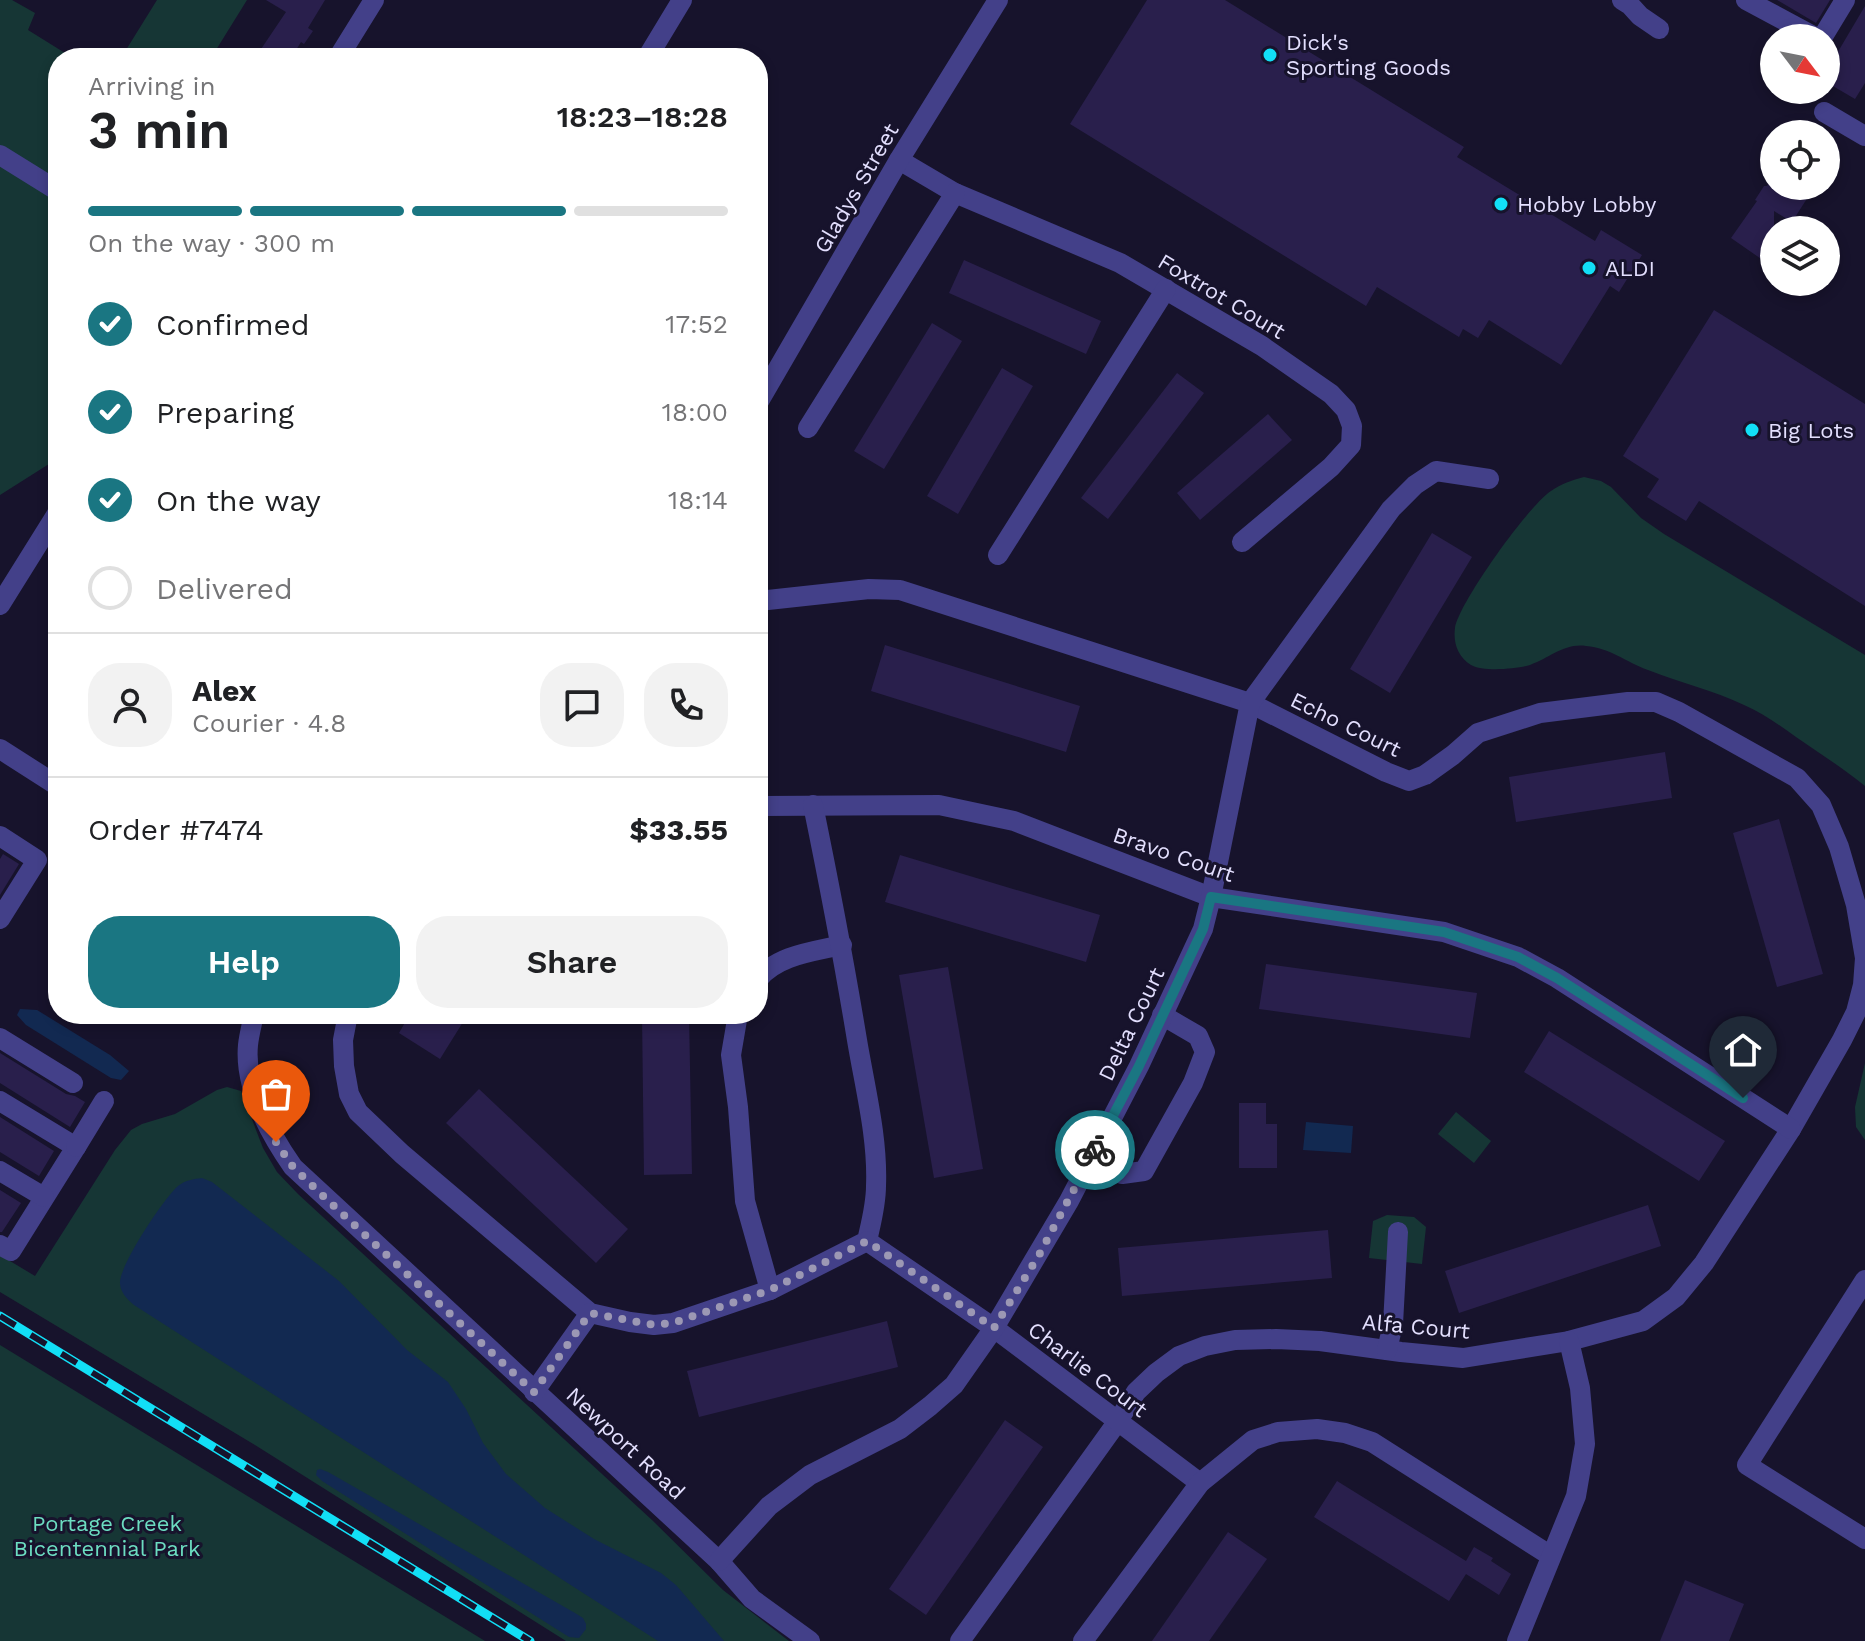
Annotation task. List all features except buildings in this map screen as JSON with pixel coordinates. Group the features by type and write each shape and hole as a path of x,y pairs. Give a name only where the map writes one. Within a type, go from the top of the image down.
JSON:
{"street":[{"path":"344,48 374,0"},
{"path":"653,48 682,0"},
{"name":"Gladys Street","path":"768,386 899,160 998,0"},
{"path":"1622,0 1659,29"},
{"path":"1746,0 1793,24"},
{"path":"1829,24 1845,0"},
{"path":"1824,112 1865,136"},
{"path":"0,155 48,185"},
{"name":"Foxtrot Court","path":"899,160 955,193 1120,263 1262,346 1331,394 1346,410 1352,426 1351,445 1331,467 1242,542"},
{"path":"808,428 955,193"},
{"path":"998,555 1166,289"},
{"name":"Delta Court","path":"719,1561 769,1506 810,1475 900,1429 954,1385 1039,1255 1139,1066 1203,929 1250,703 1391,509 1415,485 1436,471 1489,479"},
{"path":"0,605 48,528"},
{"name":"Echo Court","path":"768,600 869,589 900,590 1250,703 1409,781 1425,775 1478,733 1540,713 1628,702 1656,702 1679,712 1797,778 1821,805 1839,847 1856,905 1865,958 1863,985 1856,1012 1791,1129"},
{"path":"0,749 48,780"},
{"path":"346,1024 344,1066 349,1094 358,1112 402,1154 590,1313 654,1325 673,1323 770,1290 867,1241 877,1186 842,945 813,805"},
{"name":"Bravo Court","path":"768,806 939,805 1014,821 1211,897 1444,932 1482,944 1518,957 1557,978 1791,1129"},
{"path":"0,836 37,860 0,919"},
{"path":"768,968 794,955 842,945"},
{"path":"1091,1158 1122,1174 1144,1171 1193,1083 1205,1052 1198,1036 1162,1015"},
{"name":"Newport Road","path":"252,1024 247,1048 251,1079 260,1110 293,1167 719,1561 752,1599 810,1641"},
{"path":"736,1024 731,1055 745,1201 770,1290"},
{"path":"0,1038 73,1083"},
{"path":"0,1101 76,1147"},
{"path":"0,1245 11,1251 104,1101"},
{"name":"Alfa Court","path":"960,1641 1136,1392 1179,1356 1205,1346 1235,1340 1276,1339 1320,1341 1463,1358 1569,1341 1643,1321 1676,1297 1704,1263 1791,1129"},
{"path":"0,1171 44,1197"},
{"path":"1387,1350 1393,1324 1398,1232"},
{"name":"Charlie Court","path":"867,1241 994,1328 1200,1483"},
{"path":"1865,1280 1747,1465 1865,1539"},
{"path":"534,1392 590,1313"},
{"path":"1517,1641 1576,1496 1585,1444 1580,1388 1569,1341"},
{"path":"1083,1641 1200,1483 1253,1440 1278,1432 1317,1429 1345,1433 1372,1442 1551,1556"}],"green space":[{"path":"0,0 12,0 35,13 28,30 57,48 48,48 48,465 0,495"},
{"path":"157,0 247,0 217,48 127,48"},
{"path":"1584,477 1611,487 1641,518 1664,534 1865,655 1865,786 1758,712 1648,670 1603,649 1571,647 1530,665 1509,669 1476,667 1463,658 1456,644 1455,628 1481,578 1540,500 1559,486"},
{"path":"1865,1063 1865,1140 1856,1127 1855,1107"},
{"path":"227,1087 241,1091 263,1148 277,1172 298,1194 652,1520 723,1590 789,1641 566,1641 255,1445 0,1292 0,1255 35,1276 131,1130 175,1114"},
{"path":"1456,1112 1491,1141 1474,1163 1438,1134"},
{"path":"1387,1215 1414,1217 1426,1227 1422,1264 1369,1258 1373,1221"},
{"name":"Portage Creek Bicentennial Park","path":"0,1345 485,1641 0,1641"}],"water":[{"path":"20,1009 37,1010 48,1017 48,1024 60,1024 110,1055 129,1071 121,1080 111,1078 26,1025 17,1015"},
{"path":"1306,1122 1353,1126 1351,1153 1303,1150"},
{"path":"202,1178 212,1182 339,1281 407,1350 448,1382 483,1443 506,1474 545,1508 594,1539 661,1573 676,1585 724,1641 658,1641 131,1303 120,1284 126,1263 171,1193 184,1182"},
{"path":"320,1469 575,1613 583,1618 586,1629 579,1638 569,1637 322,1481 316,1475"}],"railway":[{"path":"0,1316 530,1641"}],"way so far":[{"path":"276,1142 293,1167 534,1392 590,1313 654,1325 673,1323 770,1290 867,1241 994,1328 1039,1255 1095,1150"}],"place":[{"name":"Dick's Sporting Goods","path":"1270,55"},
{"name":"Hobby Lobby","path":"1501,204"},
{"name":"ALDI","path":"1589,268"},
{"name":"Big Lots","path":"1752,430"}],"route":[{"path":"1095,1150 1139,1066 1203,929 1211,897 1444,932 1518,957 1557,978 1743,1098"}]}
